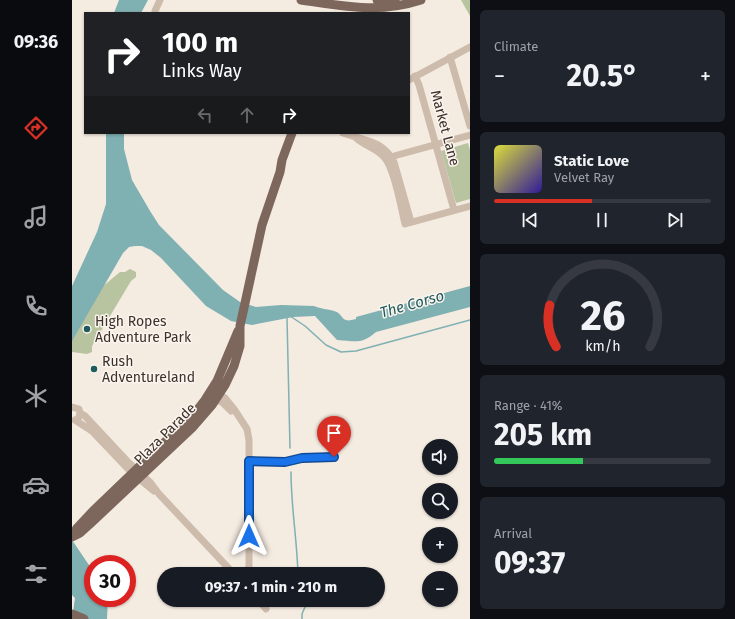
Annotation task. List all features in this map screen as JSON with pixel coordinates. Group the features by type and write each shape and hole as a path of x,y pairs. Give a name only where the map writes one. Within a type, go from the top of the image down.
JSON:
{"main road":[{"path":"301,0 336,5 388,8 421,0"},
{"path":"377,0 395,0"},
{"path":"394,12 412,3"},
{"path":"336,5 340,12"},
{"name":"Plaza Parade","path":"72,536 87,517 192,428 214,395 240,326 262,225 292,134"},
{"name":"Plaza Parade","path":"280,172 288,162 298,134"},
{"path":"72,614 84,619"}],"street":[{"path":"412,78 470,47"},
{"path":"450,57 470,126"},
{"name":"Market Lane","path":"412,78 419,85 454,210"},
{"path":"356,135 376,143 385,149 408,223 470,206"},
{"path":"389,158 470,135"},
{"path":"214,395 225,398 247,429 249,440 249,567"},
{"path":"72,407 77,408 80,413 85,416 138,474"},
{"path":"74,420 80,417 80,413"},
{"path":"74,420 92,431 157,490 159,494 227,567"},
{"path":"249,461 285,462 302,458 334,457"}],"green space":[{"path":"461,0 470,0 470,16"},
{"path":"468,143 470,150 470,199 456,203 441,151"},
{"name":"High Ropes Adventure Park","path":"130,269 136,272 136,277 131,281 92,346 92,352 87,354 72,352 72,312 120,272 125,272"}],"water":[{"path":"119,0 148,0 142,12 114,12"},
{"name":"The Corso","path":"106,134 124,134 124,149 132,180 159,225 223,290 240,302 256,307 281,305 314,306 337,312 344,319 351,320 356,319 356,317 470,286 470,307 376,332 362,341 337,340 315,316 293,317 252,325 231,321 206,306 161,258 151,250 142,246 135,246 129,247 123,253 72,341 72,286 97,232 106,204"},
{"path":"72,540 84,558 84,607 108,607 107,619 72,619 75,598 72,595"}],"waterway":[{"path":"290,316 305,326 326,345 341,352 356,351 470,320"},
{"path":"287,318 290,448"},
{"path":"291,472 297,567"},
{"path":"302,619 302,614 305,607"}],"place":[{"name":"High Ropes Adventure Park","path":"87,329"},
{"name":"Rush Adventureland","path":"94,369"}],"route":[{"path":"249,536 249,461 285,462 302,458 334,457"}]}
